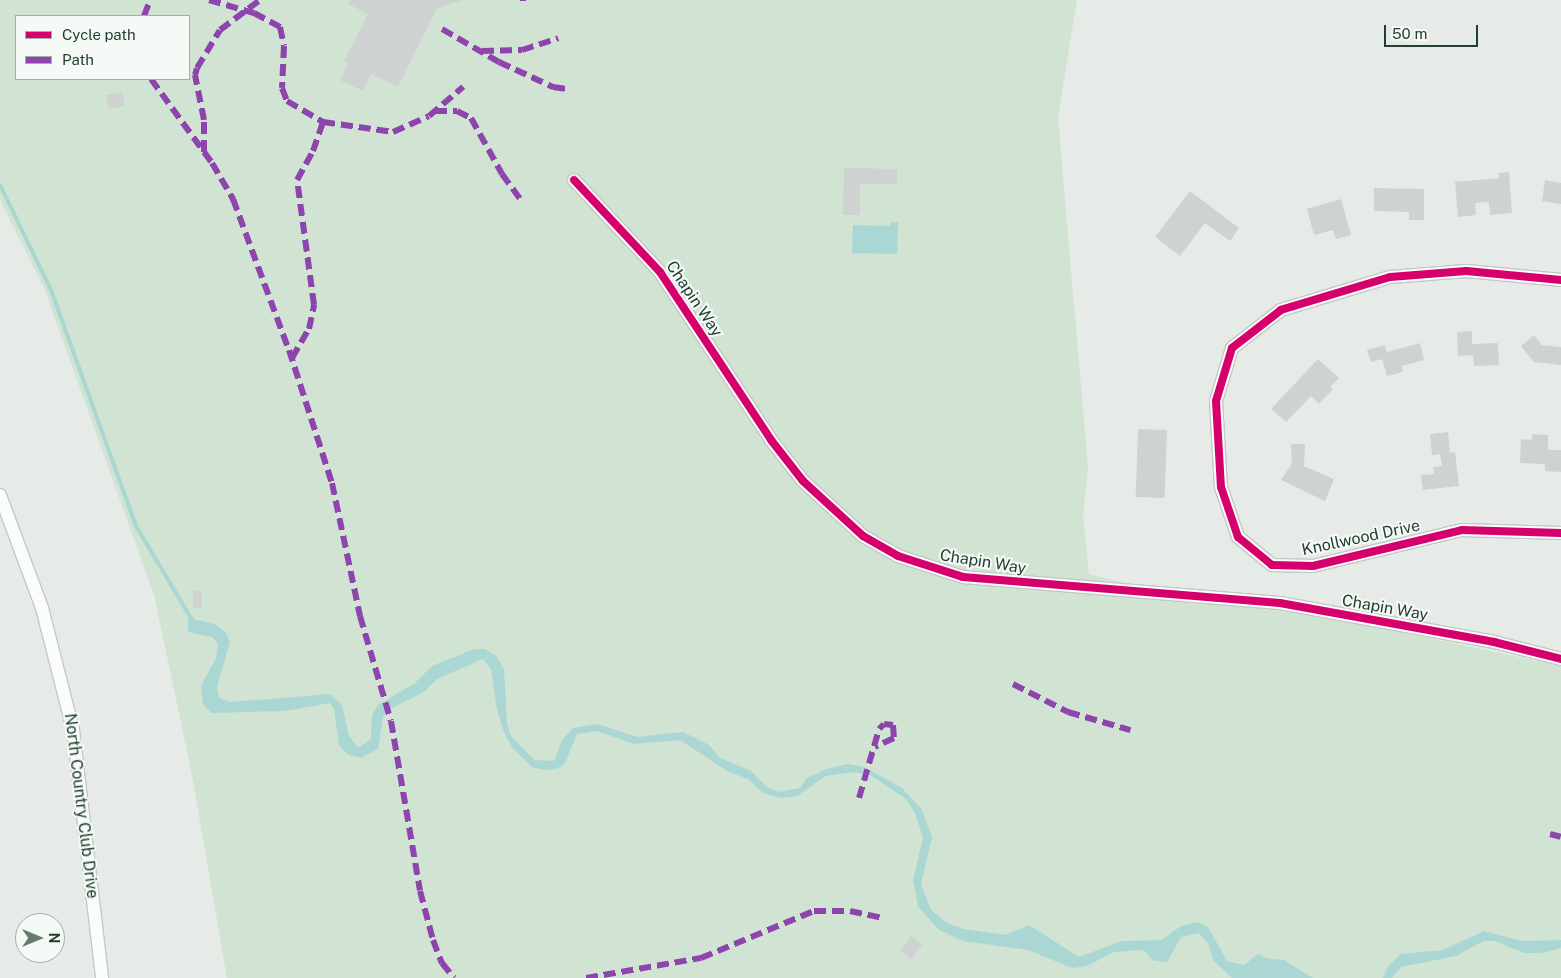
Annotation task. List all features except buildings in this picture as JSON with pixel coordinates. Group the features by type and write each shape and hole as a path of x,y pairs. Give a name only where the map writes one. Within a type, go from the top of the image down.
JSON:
{"street":[{"name":"Chapin Way","path":"574,180 660,272 772,440 803,481 863,536 898,556 963,577 1280,603 1494,642 1561,659"},
{"name":"Knollwood Drive","path":"1561,280 1466,272 1390,277 1281,310 1232,348 1216,401 1221,487 1238,536 1272,565 1313,566 1462,530 1561,533"},
{"name":"North Country Club Drive","path":"0,495 42,608 69,711 80,765 102,978"}],"green space":[{"path":"0,0 1077,0 1058,117 1088,468 1083,515 1089,574 1195,601 1297,613 1382,628 1561,666 1561,978 227,978 191,770 154,595 44,288 0,200"}],"water":[{"path":"891,222 898,222 897,254 852,253 853,225 890,226"},
{"path":"188,618 215,624 226,633 230,642 217,687 219,698 231,702 330,694 342,705 349,736 358,748 371,739 372,715 378,705 415,683 432,666 474,649 485,649 496,656 504,669 507,724 511,736 534,760 554,761 562,740 573,728 598,724 637,737 683,732 709,745 720,758 751,771 768,788 779,792 800,788 807,778 826,769 848,764 864,767 902,788 922,810 932,837 921,884 931,910 947,923 963,929 1006,935 1029,925 1079,957 1122,941 1162,940 1181,926 1198,922 1208,927 1227,961 1244,965 1258,954 1269,959 1284,960 1313,978 1232,978 1213,960 1208,943 1199,933 1181,937 1167,962 1152,960 1145,951 1139,950 1114,952 1087,966 1072,968 1028,950 963,941 939,930 918,906 913,880 923,838 915,813 906,799 870,775 854,772 826,776 797,796 781,798 763,793 748,779 729,772 680,740 634,744 597,731 577,734 565,763 559,768 545,770 532,767 512,747 504,732 497,710 491,669 483,659 437,679 424,692 392,708 383,716 378,749 361,758 347,754 339,745 334,709 330,703 285,711 211,713 203,704 201,686 216,658 218,644 212,637 188,632"},
{"path":"1484,931 1522,941 1561,940 1561,948 1541,953 1524,953 1495,941 1484,941 1456,956 1401,967 1392,978 1383,978 1389,965 1401,954 1443,950"}],"waterway":[{"path":"0,185 51,290 136,526 192,620"}],"marked path":[{"path":"144,15 150,0"},
{"path":"209,0 254,13 280,27 284,46 282,88 287,101 323,122 393,132 429,116 463,87"},
{"path":"204,152 204,120 195,75 197,68 220,30 260,0"},
{"path":"442,29 499,62 553,87 567,89"},
{"path":"482,51 522,50 558,38"},
{"path":"152,80 212,163 233,199 289,350 332,483 360,616 391,721 420,891 433,940 442,963 454,978"},
{"path":"435,111 457,111 471,118 502,174 522,202"},
{"path":"292,358 309,329 314,305 297,180 313,151 323,122"},
{"path":"1013,684 1068,712 1130,730"},
{"path":"859,798 879,729 884,724 893,725 894,738 875,747"},
{"path":"1550,834 1561,837"},
{"path":"586,978 701,958 814,911 850,911 883,918"}],"cycle path":[{"path":"574,180 660,272 771,440 803,481 863,536 898,556 963,577 1280,603 1494,642 1561,659"},
{"path":"1561,280 1466,271 1390,277 1281,310 1232,348 1216,401 1221,487 1238,537 1272,565 1313,566 1462,530 1561,533"}]}
